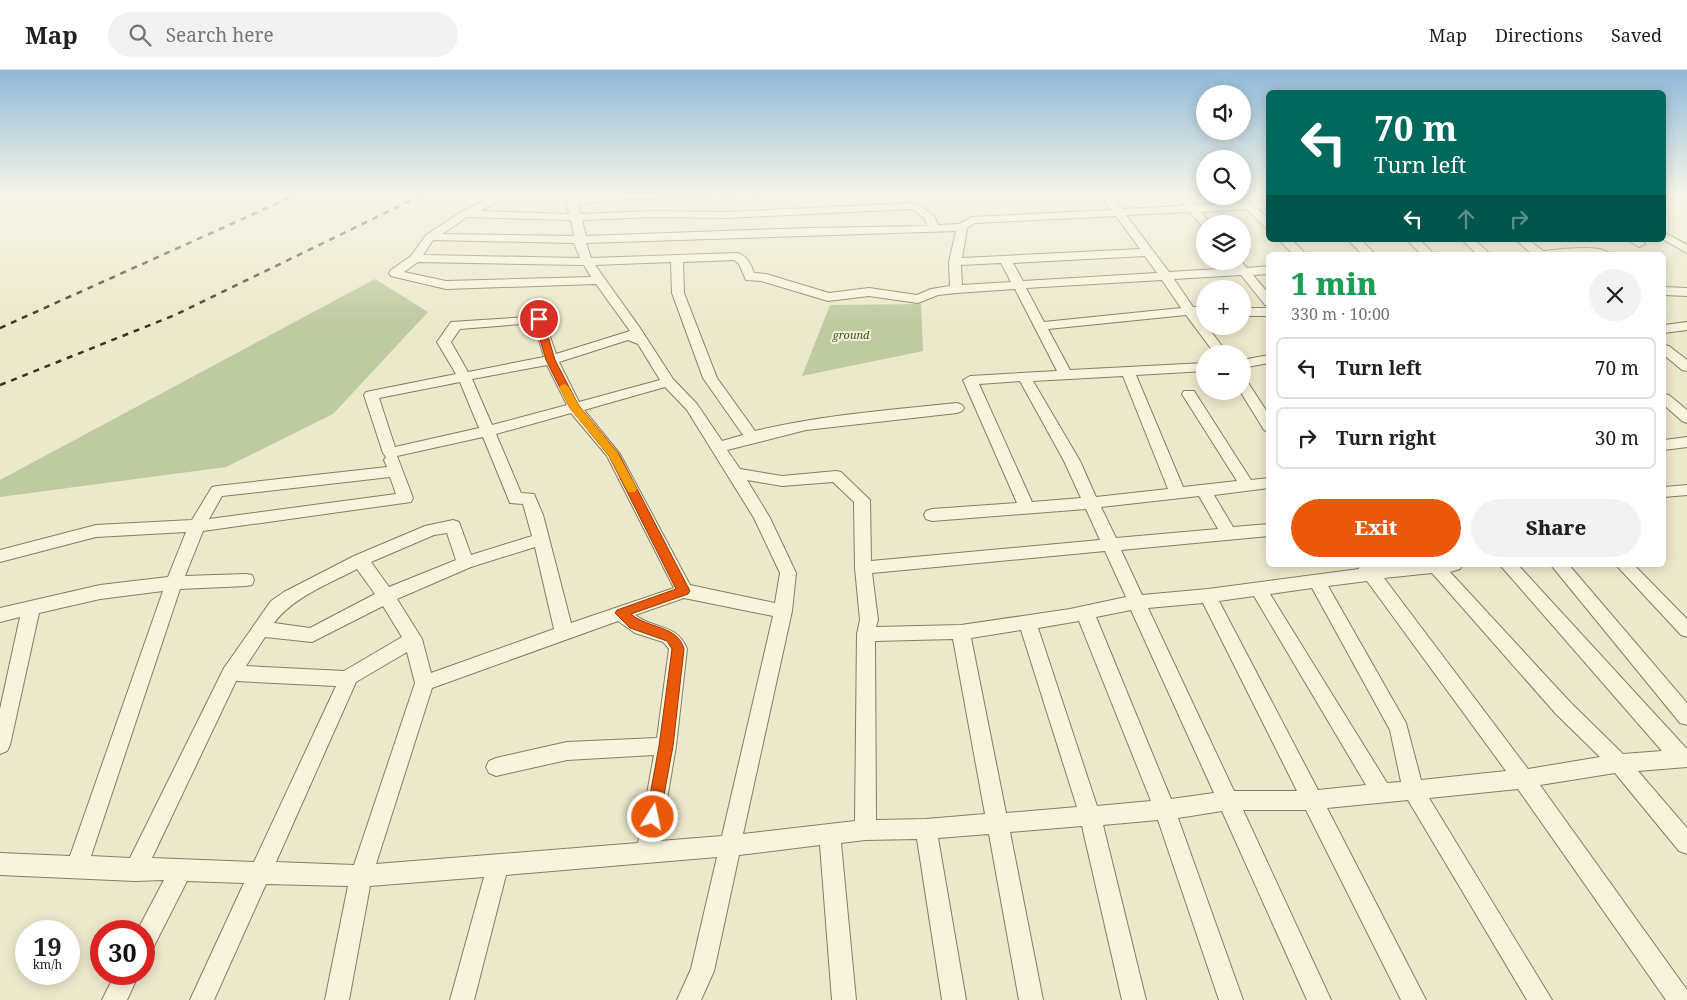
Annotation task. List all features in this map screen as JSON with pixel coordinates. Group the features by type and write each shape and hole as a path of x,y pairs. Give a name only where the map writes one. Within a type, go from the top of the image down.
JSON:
{"street":[{"path":"430,237 415,258 395,274 446,285 600,280"},
{"path":"450,237 579,240 640,237"},
{"path":"956,289 955,262 960,237"},
{"path":"1137,237 1215,345"},
{"path":"1668,237 1687,250"},
{"path":"579,240 587,262 643,342 668,382 692,407 735,473 762,518 788,573 783,611 731,846 702,971 689,1000"},
{"path":"1287,242 1298,252"},
{"path":"1356,242 1367,252"},
{"path":"1415,242 1426,252"},
{"path":"1470,242 1482,252"},
{"path":"1524,242 1536,252"},
{"path":"955,262 1006,261 1149,252"},
{"path":"415,258 587,262 737,256 744,263 750,277 762,277 828,297 869,292 918,299 935,292 956,289 1167,278 1266,270"},
{"path":"677,257 678,293 710,378 751,436"},
{"path":"1006,261 1064,374"},
{"path":"1244,272 1266,298"},
{"path":"1666,291 1687,292"},
{"path":"1041,326 1196,311"},
{"path":"1251,312 1266,312"},
{"path":"564,633 536,515 528,498 516,499 465,378 444,342 456,326 539,319 551,360 575,408 613,454 684,591"},
{"path":"1666,329 1687,326"},
{"path":"0,556 96,532 197,526 405,498 371,395 551,360 629,335 643,342"},
{"path":"1666,351 1687,367"},
{"path":"1251,362 1266,360"},
{"path":"1027,507 970,380 1196,367"},
{"path":"1128,370 1178,494"},
{"path":"1024,376 1072,461 1226,801 1319,1000"},
{"path":"390,454 489,432 668,382"},
{"path":"1190,394 1247,485"},
{"path":"1251,398 1266,422"},
{"path":"1666,400 1687,418"},
{"path":"719,448 751,436 870,416 957,408"},
{"path":"1666,445 1687,442"},
{"path":"77,867 174,583 197,526 217,491 396,471"},
{"path":"735,473 782,481 836,476 862,500 863,568 869,620 866,634 865,830"},
{"path":"932,515 1178,494 1266,483"},
{"path":"1666,492 1687,490"},
{"path":"1204,491 1229,534"},
{"path":"135,870 231,673 277,606 290,597 360,560 431,530 453,526 465,563"},
{"path":"863,568 1266,530"},
{"path":"260,629 312,635 386,596 465,563 541,539"},
{"path":"337,1000 361,876 424,683 412,639 386,596 360,560"},
{"path":"866,634 961,632 1085,613 1136,602 1208,596 1258,589 1316,580 1368,569 1436,567 1563,708 1619,763 1687,844"},
{"path":"1510,567 1684,759"},
{"path":"1561,567 1687,717"},
{"path":"1626,567 1687,630"},
{"path":"1368,569 1523,779 1680,1000"},
{"path":"0,615 100,592 174,583 246,580"},
{"path":"1316,580 1399,729 1413,790 1540,1000"},
{"path":"1258,589 1381,792"},
{"path":"424,683 684,591 783,611"},
{"path":"1208,596 1414,1000"},
{"path":"0,744 9,712 31,608"},
{"path":"621,613 634,624 671,637 676,642 678,649 666,746 647,853"},
{"path":"1085,613 1166,810 1231,1000"},
{"path":"1027,622 1090,816 1134,1000"},
{"path":"961,632 1030,1000"},
{"path":"231,673 346,679 412,639"},
{"path":"202,1000 259,872 347,686 346,679"},
{"path":"496,767 561,752 666,746"},
{"path":"0,864 135,870 361,876 731,846 865,830 926,829 1166,810 1226,801 1312,800 1523,779 1619,763 1684,759"},
{"path":"926,829 954,1000"},
{"path":"830,834 844,1000"},
{"path":"462,1000 498,865"},
{"path":"155,921 181,870"},
{"path":"114,1000 122,985"}],"green space":[{"path":"375,279 428,312 333,414 226,467 0,497 0,480"},
{"name":"ground","path":"921,304 923,351 802,376 830,305"}],"railway":[{"path":"0,328 201,237"},
{"path":"0,385 175,315 335,237"}],"slow traffic":[{"path":"564,387 575,408 608,446 631,489"}],"route":[{"path":"539,319 551,360 575,408 613,454 684,591 621,613 634,624 671,637 676,642 678,649 666,746 653,817"}]}
